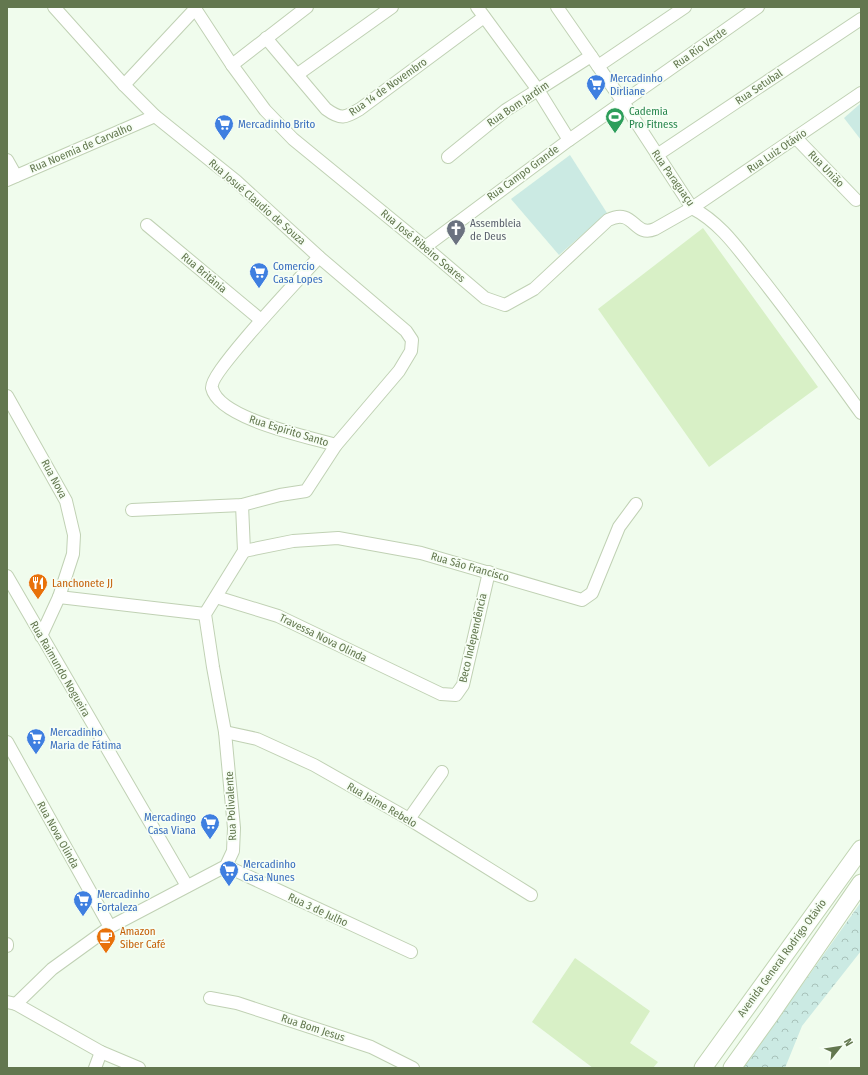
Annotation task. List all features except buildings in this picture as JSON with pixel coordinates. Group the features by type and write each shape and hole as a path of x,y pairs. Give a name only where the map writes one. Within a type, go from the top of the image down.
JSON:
{"main road":[{"name":"Avenida General Rodrigo Otávio","path":"703,1068 861,849"},
{"name":"Avenida General Rodrigo Otávio","path":"732,1068 861,882"}],"street":[{"name":"Rua Josué Claudio de Souza","path":"54,7 124,85 155,116 236,181 319,257 406,330 412,340 413,346 412,351 399,371 336,445 306,491 280,495 242,505 132,510"},
{"path":"232,65 307,7"},
{"path":"298,74 392,7"},
{"path":"598,66 685,7"},
{"name":"Rua Río Verde","path":"623,102 758,7"},
{"path":"124,85 195,8"},
{"name":"Rua José Ribeiro Soares","path":"195,8 232,65 265,110 293,139 485,298 505,305 534,289 608,220 619,215 626,216 640,229 650,231 692,208"},
{"name":"Rua Paraguaçu","path":"560,8 692,208 706,215 720,226 774,294 861,413"},
{"path":"480,12 538,90 569,140"},
{"name":"Rua 14 de Novembro","path":"266,38 298,74 326,109 335,116 342,117 348,116 360,109 480,12"},
{"name":"Rua Setubal","path":"658,155 861,19"},
{"name":"Rua Bom Jardim","path":"448,157 506,110 591,56"},
{"name":"Rua Luiz Otávio","path":"692,208 861,92"},
{"name":"Rua Campo Grande","path":"425,247 569,140 623,102"},
{"name":"Rua Noemia de Carvalho","path":"12,178 155,116"},
{"name":"Rua União","path":"796,138 856,200"},
{"path":"7,160 12,178"},
{"name":"Rua Britânia","path":"146,225 261,320"},
{"path":"261,320 319,257"},
{"name":"Rua Espírito Santo","path":"261,320 226,363 212,383 212,389 220,401 248,419 336,445"},
{"name":"Rua Nova","path":"7,396 66,501 74,535 73,554 59,597 41,636"},
{"name":"Rua São Francisco","path":"244,551 293,541 338,538 421,553 542,589 585,599 592,593 619,527 636,504"},
{"path":"59,597 205,614 244,551 242,505"},
{"name":"Beco Independência","path":"426,687 441,694 451,696 460,692 472,651 489,572"},
{"name":"Rua Raimundo Nogueira","path":"7,576 187,886"},
{"name":"Travessa Nova Olinda","path":"216,597 278,616 426,687"},
{"name":"Rua Polivalente","path":"205,614 213,667 226,732 234,828 233,851 226,866"},
{"name":"Rua Jaime Rebelo","path":"226,732 257,739 286,751 409,819 531,895"},
{"name":"Rua Nova Olinda","path":"7,742 110,927"},
{"path":"409,819 442,772"},
{"path":"139,1068 101,1052 12,1003 52,969 110,927 226,866"},
{"name":"Rua 3 de Julho","path":"226,866 411,952"},
{"name":"Rua Bom Jesus","path":"210,998 237,1003 371,1048 413,1068"},
{"path":"95,1068 101,1052"}],"green space":[{"path":"861,103 861,140 844,118"},
{"path":"570,155 607,213 559,255 511,199"},
{"path":"861,902 861,951 802,1026 785,1068 743,1068"}],"place":[{"name":"Mercadinho Dirliane","path":"596,101"},
{"name":"Cademia Pro Fitness","path":"615,134"},
{"name":"Mercadinho Brito","path":"224,141"},
{"name":"Assembleia de Deus","path":"456,246"},
{"name":"Comercio Casa Lopes","path":"259,289"},
{"name":"Lanchonete JJ","path":"38,600"},
{"name":"Mercadinho Maria de Fátima","path":"36,755"},
{"name":"Mercadingo Casa Viana","path":"210,840"},
{"name":"Mercadinho Casa Nunes","path":"229,887"},
{"name":"Mercadinho Fortaleza","path":"83,917"},
{"name":"Amazon Siber Café","path":"106,954"}]}
